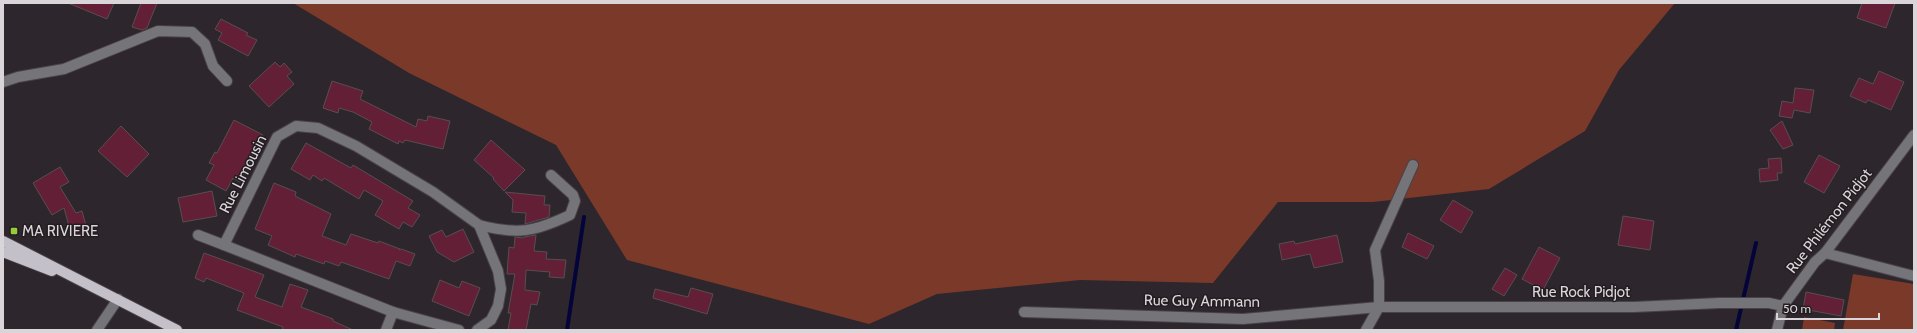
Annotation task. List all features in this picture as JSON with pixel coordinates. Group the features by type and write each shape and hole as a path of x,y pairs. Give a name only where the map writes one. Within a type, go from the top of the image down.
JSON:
{"main road":[{"path":"3,242 178,330"},
{"path":"3,252 118,299"}],"street":[{"path":"3,82 18,77 64,69 158,31 192,32 205,44 213,66 227,81"},
{"name":"Rue Limousin","path":"224,245 277,137 296,126 318,128 356,146 433,192 479,225"},
{"name":"Rue Philémon Pidjot","path":"1777,330 1783,306 1815,262 1825,253 1914,135"},
{"path":"1366,330 1379,307 1379,281 1375,250 1413,165"},
{"path":"479,225 504,231 522,232 541,228 570,215 575,201 572,195 551,176"},
{"path":"477,330 491,320 498,306 501,289 498,271 479,225"},
{"path":"198,235 393,312 459,330"},
{"path":"1825,253 1914,276"},
{"path":"97,330 118,299"},
{"name":"Rue Rock Pidjot","path":"1379,307 1634,307 1719,303 1769,303 1783,306"},
{"name":"Rue Guy Ammann","path":"1024,312 1243,319 1379,307"},
{"path":"386,330 393,312"}],"shaded area":[{"path":"293,3 1675,3 1619,70 1585,131 1489,189 1373,202 1278,202 1213,283 1080,280 937,294 869,324 627,260 556,145 409,73"},
{"path":"1853,274 1914,284 1914,330 1843,330"},
{"path":"1804,317 1835,323 1834,330 1802,330"}],"building":[{"path":"68,3 114,3 107,19"},
{"path":"141,3 157,3 147,28 142,30 132,27"},
{"path":"1862,3 1895,3 1886,28 1857,18"},
{"path":"221,19 248,33 246,35 257,40 248,56 218,40 222,33 215,29"},
{"path":"275,62 280,67 284,63 292,72 287,76 294,84 269,107 249,86"},
{"path":"1879,71 1904,82 1891,110 1868,100 1866,103 1850,96 1859,78 1873,84"},
{"path":"332,81 363,91 360,99 416,127 418,119 427,121 428,116 450,121 443,149 405,140 403,143 399,141 398,144 369,129 372,122 353,112 339,108 338,113 323,108"},
{"path":"1795,88 1814,90 1810,113 1794,110 1792,118 1779,116 1782,101 1793,103"},
{"path":"234,120 263,135 240,182 233,178 226,191 206,180 214,165 209,163 215,152 217,153"},
{"path":"1782,121 1793,145 1783,149 1770,130"},
{"path":"121,126 149,154 127,177 98,151"},
{"path":"491,140 525,170 504,191 493,179 494,178 474,160"},
{"path":"306,143 351,168 353,165 413,201 408,208 420,215 412,227 403,222 399,229 375,215 383,201 364,190 359,199 324,178 322,181 313,175 310,180 291,169"},
{"path":"1819,155 1840,166 1824,193 1804,182"},
{"path":"1781,158 1782,173 1777,173 1778,180 1760,182 1759,169 1769,168 1768,159"},
{"path":"60,167 69,182 60,187 76,213 82,211 88,233 72,237 64,208 52,215 33,183"},
{"path":"274,183 296,192 295,196 331,214 322,236 346,245 351,234 378,243 379,241 400,249 399,250 401,249 415,254 410,266 396,261 389,279 341,262 339,266 325,261 324,264 296,254 295,257 268,245 272,236 255,229"},
{"path":"212,191 217,216 183,222 178,198"},
{"path":"505,192 545,196 544,205 550,205 549,217 525,224 526,213 512,212 513,200"},
{"path":"1453,200 1473,212 1461,233 1440,220"},
{"path":"1623,216 1654,221 1650,250 1618,245"},
{"path":"463,229 474,252 454,262 437,252 429,236 442,230 446,237"},
{"path":"1408,233 1434,246 1427,259 1402,247"},
{"path":"536,235 534,251 547,252 546,259 566,260 564,278 549,277 550,272 526,270 525,290 540,292 537,305 531,304 526,330 508,330 511,313 508,313 515,274 507,274 509,247 514,248 515,237 524,238"},
{"path":"1337,235 1343,262 1314,268 1310,254 1282,260 1279,244 1294,241 1295,244"},
{"path":"1539,247 1560,258 1543,290 1522,279"},
{"path":"204,253 264,275 255,297 282,307 290,284 308,290 301,307 333,319 333,321 353,330 282,330 283,327 237,310 244,293 206,278 204,282 195,278"},
{"path":"1505,268 1517,275 1504,296 1492,289"},
{"path":"440,280 459,288 462,281 480,288 469,316 432,301"},
{"path":"691,288 713,294 707,314 653,298 655,289 688,297"},
{"path":"1806,292 1844,300 1841,316 1803,309"}],"waterway":[{"path":"567,330 584,217"},
{"path":"1736,330 1756,243"}],"place":[{"name":"MA RIVIERE","path":"14,231"}]}
